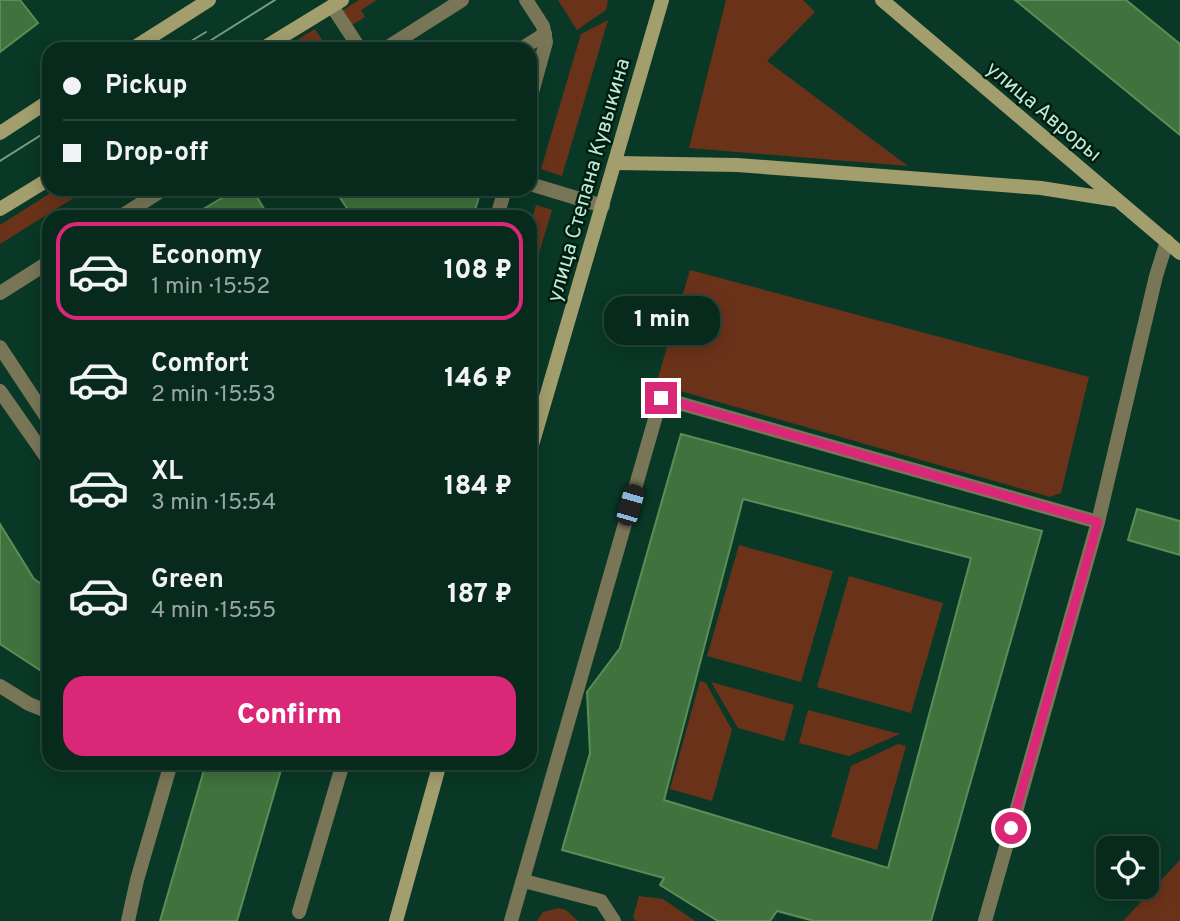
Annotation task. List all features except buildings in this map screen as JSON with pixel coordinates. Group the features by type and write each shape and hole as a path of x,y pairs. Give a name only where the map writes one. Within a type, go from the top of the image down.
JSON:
{"main road":[{"path":"143,42 209,0"},
{"name":"улица Степана Кувыкина","path":"537,428 662,0"},
{"name":"улица Авроры","path":"882,0 1180,253"},
{"path":"273,42 337,3"},
{"path":"0,133 42,106"},
{"path":"616,163 737,166 1041,188 1117,200"},
{"path":"0,209 42,183"},
{"path":"396,921 438,770"}],"lane":[{"path":"396,42 462,0"},
{"path":"526,0 543,26 545,34 545,48 537,76"},
{"path":"337,3 356,42"},
{"path":"532,42 545,34"},
{"path":"537,186 603,206"},
{"path":"131,210 153,196"},
{"path":"985,921 1098,522 1156,276 1167,241"},
{"path":"0,293 42,266"},
{"path":"0,347 42,410"},
{"path":"0,391 42,451"},
{"path":"511,921 661,398 1098,522"},
{"path":"0,686 42,709"},
{"path":"128,921 169,770"},
{"path":"299,912 341,770"},
{"path":"524,881 601,901 614,921"}],"shaded area":[{"path":"359,0 377,0 361,10 365,17 352,25 343,10"},
{"path":"558,0 608,0 606,10 577,30"},
{"path":"726,0 803,0 815,12 767,61 908,166 689,148"},
{"path":"608,20 562,176 541,169 581,34"},
{"path":"315,29 323,42 294,42"},
{"path":"46,196 77,196 54,210 42,210 42,218 0,244 0,225"},
{"path":"536,205 552,210 537,260 537,210 534,210"},
{"path":"690,270 1089,377 1061,493 1050,497 656,384"},
{"path":"739,545 833,571 801,682 707,656"},
{"path":"849,576 943,603 911,713 817,687"},
{"path":"700,681 706,683 732,730 712,801 670,789"},
{"path":"711,682 794,705 784,741 738,728"},
{"path":"808,710 900,734 849,756 799,743"},
{"path":"898,744 906,746 877,850 831,837 851,766"},
{"path":"1180,860 1180,921 1123,921 1144,899 1159,899 1159,882"},
{"path":"639,896 663,899 695,921 636,921 633,917"},
{"path":"559,908 566,910 578,921 537,921 543,912"}],"tram line":[{"path":"208,42 275,0"},
{"path":"190,42 206,32"},
{"path":"0,161 42,134"}],"route":[{"path":"661,398 1098,522 1011,828"}]}
